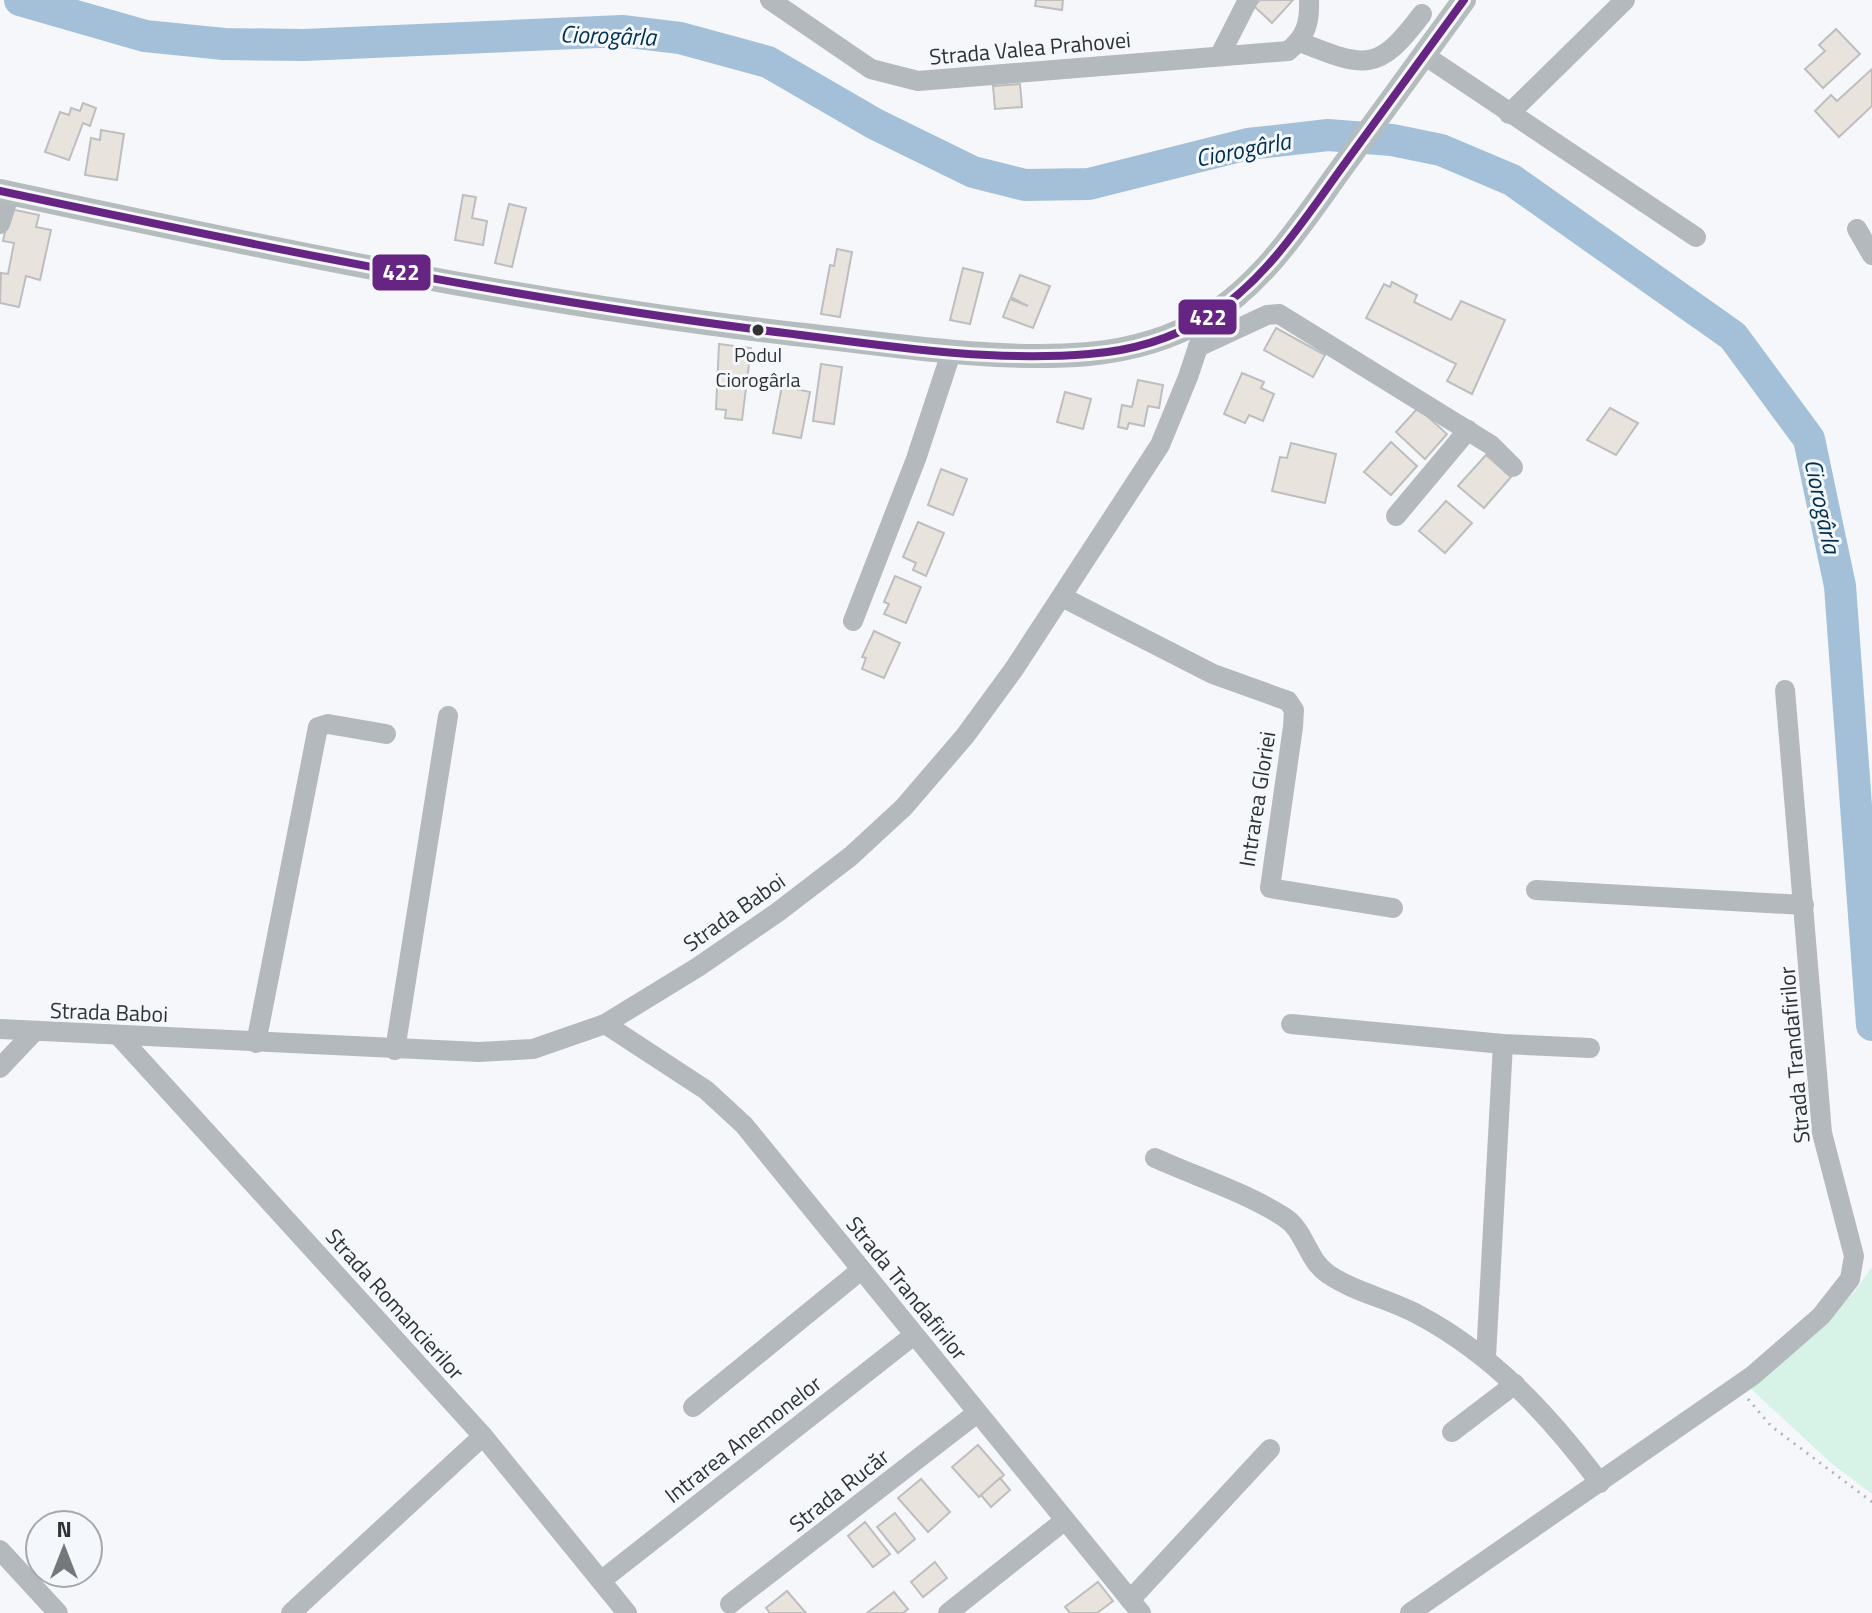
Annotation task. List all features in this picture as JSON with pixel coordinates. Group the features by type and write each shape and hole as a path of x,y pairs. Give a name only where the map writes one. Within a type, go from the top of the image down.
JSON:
{"main road":[{"path":"5,192 334,262 517,294 761,330 952,350 1053,355 1112,351 1144,345 1208,317 1250,284 1287,243 1464,0"}],"street":[{"name":"Strada Valea Prahovei","path":"770,0 871,69 918,81 1279,52 1300,42"},
{"path":"1220,55 1248,0"},
{"path":"1309,0 1308,27 1300,42 1340,58 1362,62 1382,57 1399,44 1422,14"},
{"path":"1509,114 1625,0"},
{"path":"1422,58 1696,237"},
{"path":"0,224 5,192"},
{"path":"1857,229 1872,255"},
{"path":"1198,347 1267,315 1279,314 1468,430 1500,452 1513,467"},
{"name":"Strada Baboi","path":"0,1029 395,1050 533,1049 605,1024 767,920 862,846 904,807 965,736 1062,597 1160,445 1208,317"},
{"path":"853,621 916,459 952,350"},
{"path":"1396,516 1468,430"},
{"name":"Intrarea Gloriei","path":"1062,597 1213,674 1288,701 1294,710 1293,727 1270,888 1393,908"},
{"name":"Strada Trandafirilor","path":"1410,1613 1738,1387 1821,1316 1845,1289 1854,1267 1854,1256 1822,1133 1785,690"},
{"path":"395,1050 448,716"},
{"path":"256,1043 318,727 328,724 386,734"},
{"path":"1536,890 1804,905"},
{"name":"Strada Trandafirilor","path":"605,1024 706,1090 744,1125 1134,1608"},
{"path":"1291,1024 1503,1044 1590,1048"},
{"path":"0,1068 33,1033"},
{"name":"Strada Romancierilor","path":"118,1035 483,1436 627,1613"},
{"path":"1486,1357 1503,1044"},
{"path":"1155,1158 1285,1217 1302,1236 1318,1266 1330,1275 1414,1312 1466,1341 1515,1384 1568,1441 1600,1483"},
{"path":"693,1407 861,1270"},
{"name":"Intrarea Anemonelor","path":"602,1580 914,1335"},
{"path":"1452,1432 1515,1384"},
{"name":"Strada Rucăr","path":"730,1604 977,1413"},
{"path":"291,1613 483,1436"},
{"path":"1134,1608 1270,1449"},
{"path":"948,1613 1064,1521"},
{"path":"0,1550 58,1613"}],"path":[{"path":"1738,1387 1771,1426 1872,1502"}],"green space":[{"path":"1872,1267 1872,1494 1831,1463 1751,1389 1855,1291"}],"building":[{"path":"1036,0 1063,0 1062,10 1035,6"},
{"path":"1260,0 1293,0 1272,23 1254,6"},
{"path":"1836,29 1860,54 1823,88 1805,69 1825,51 1819,45"},
{"path":"1872,69 1872,106 1839,137 1815,111 1831,95 1837,101"},
{"path":"1020,84 1022,107 995,109 993,86"},
{"path":"83,103 96,108 90,126 83,123 69,160 45,152 60,112 69,115 71,108 80,111"},
{"path":"101,130 124,134 117,180 85,175 91,138 100,140"},
{"path":"463,195 476,197 472,218 487,221 483,245 455,240"},
{"path":"509,204 526,208 512,267 495,263"},
{"path":"10,209 39,215 36,227 51,230 40,280 26,276 19,307 0,303 1,273 8,274 14,243 3,241"},
{"path":"837,249 852,252 840,317 821,314 830,265 834,266"},
{"path":"963,268 983,273 970,324 950,320"},
{"path":"1020,275 1050,286 1033,328 1003,317 1010,299 1028,306 1011,297"},
{"path":"1392,282 1417,295 1414,302 1451,320 1461,301 1505,320 1472,394 1447,381 1456,364 1366,318 1384,284 1390,287"},
{"path":"1276,328 1325,355 1313,377 1264,350"},
{"path":"719,344 751,348 742,420 725,418 726,410 716,409"},
{"path":"821,364 842,367 834,424 813,421"},
{"path":"1242,373 1264,382 1261,388 1274,394 1263,421 1249,415 1245,423 1224,414"},
{"path":"1138,380 1163,385 1159,408 1148,406 1144,426 1129,423 1127,429 1118,427 1122,405 1132,407"},
{"path":"782,386 810,392 801,438 773,433"},
{"path":"1065,392 1091,399 1083,429 1057,422"},
{"path":"1418,408 1447,434 1425,459 1396,432"},
{"path":"1610,408 1638,423 1616,455 1587,440"},
{"path":"1391,442 1417,466 1391,495 1364,472"},
{"path":"1291,443 1336,454 1325,503 1272,491 1280,457 1287,458"},
{"path":"1486,455 1511,477 1484,508 1458,486"},
{"path":"941,469 967,479 953,515 928,505"},
{"path":"1446,501 1472,523 1445,553 1419,531"},
{"path":"918,522 944,533 926,576 913,570 916,563 903,557"},
{"path":"895,576 921,587 906,623 884,614 889,604 884,602"},
{"path":"874,631 900,643 884,678 862,669 866,658 862,657"},
{"path":"978,1445 1004,1475 979,1497 952,1467"},
{"path":"1000,1478 1010,1490 991,1507 981,1495"},
{"path":"921,1479 950,1512 928,1532 898,1498"},
{"path":"895,1513 915,1539 898,1553 877,1527"},
{"path":"865,1522 890,1554 873,1567 848,1536"},
{"path":"935,1562 947,1578 923,1597 911,1582"},
{"path":"1098,1582 1113,1601 1097,1613 1070,1613 1065,1607"},
{"path":"787,1591 806,1613 770,1613 766,1608"},
{"path":"894,1592 908,1609 903,1613 867,1613"}],"waterway":[{"name":"Ciorogârla","path":"20,0 145,36 224,44 304,45 622,31 680,38 768,62 875,124 973,172 1025,185 1089,184 1248,144 1328,135 1392,140 1441,150 1512,180 1733,336 1809,439 1840,586 1872,1025"}],"transit line":[{"name":"422","path":"0,191 379,268 665,317 966,354 1048,356 1104,352 1134,347 1179,332 1206,318 1247,287 1298,229 1464,0"}],"place":[{"name":"Podul Ciorogârla","path":"758,330"}]}
